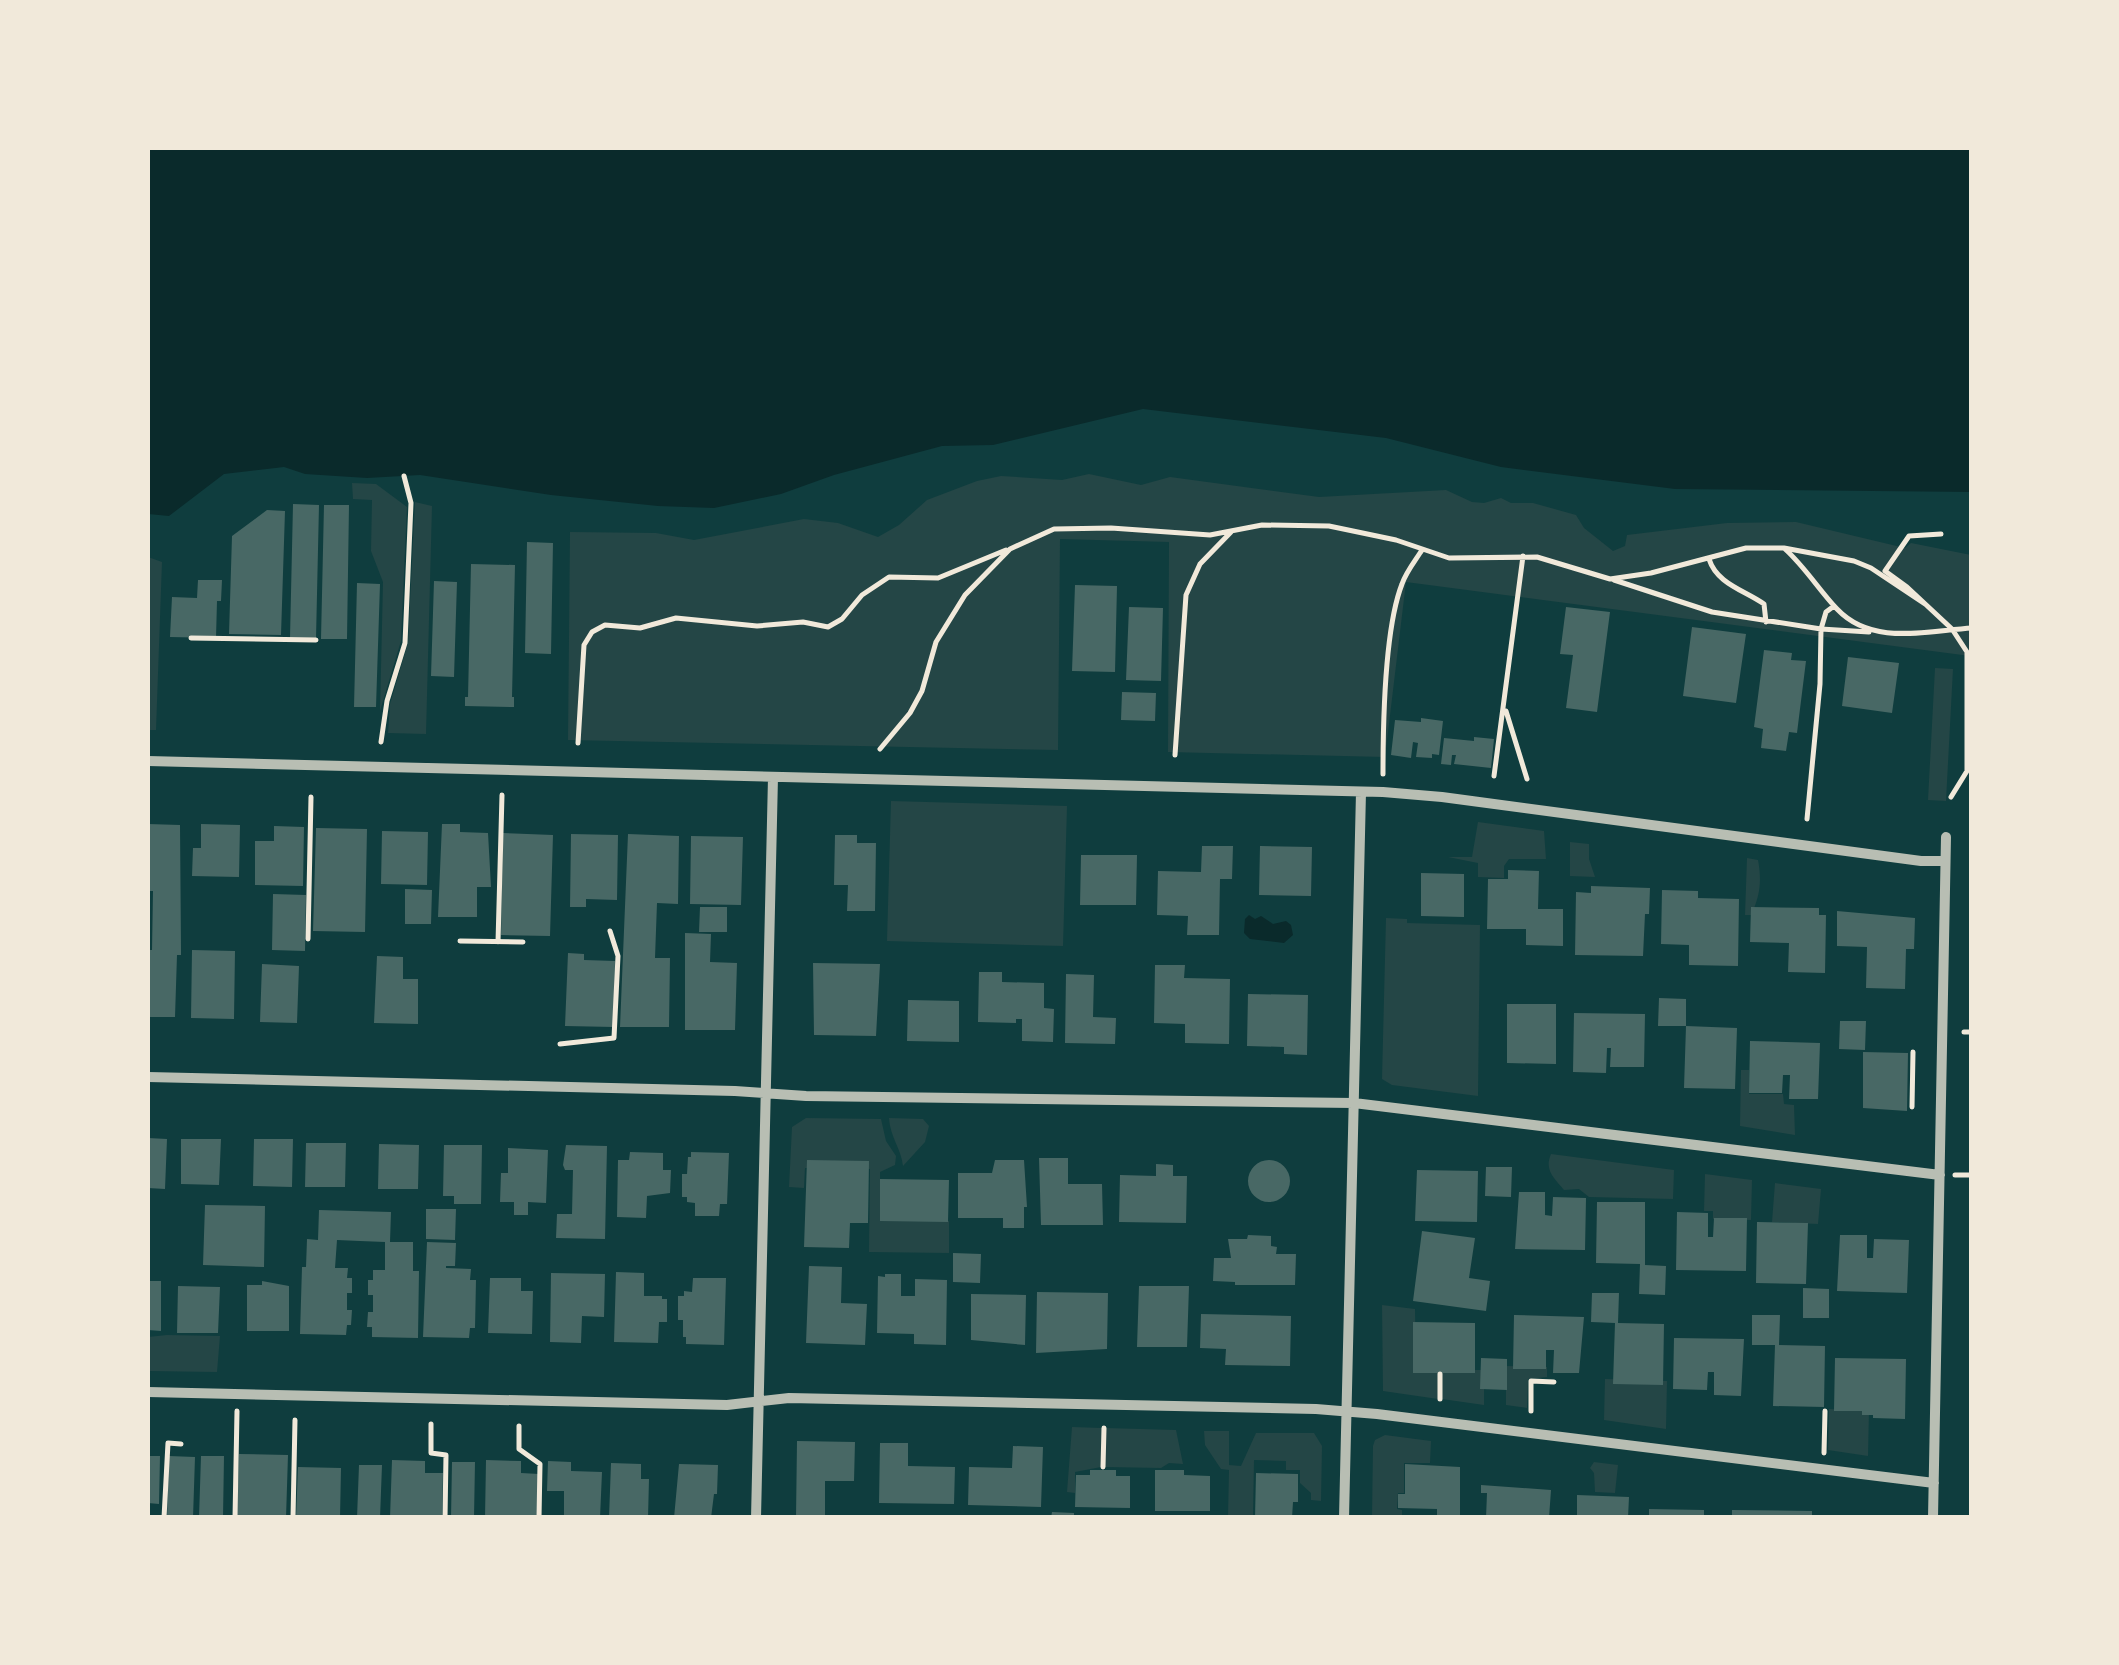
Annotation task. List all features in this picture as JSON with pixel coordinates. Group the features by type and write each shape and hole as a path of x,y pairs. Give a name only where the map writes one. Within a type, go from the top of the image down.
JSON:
{"street":[{"path":"148,761 1361,792 1442,797 1921,861 1945,861"},
{"path":"756,1518 773,777"},
{"path":"1344,1518 1361,792"},
{"path":"1933,1518 1946,837"},
{"path":"148,1077 1354,1103 1940,1175"},
{"path":"148,1392 727,1405 808,1398 1347,1411 1934,1483"}],"path":[{"path":"381,742 387,701 405,643 411,503 404,476"},
{"path":"578,742 584,645 592,632 605,625 640,628 692,618 756,626 802,622 828,627 842,619 862,595 888,578 938,578 1054,528 1210,535 1283,523 1329,526 1366,532 1449,558 1524,556 1702,610 1766,622 1870,632 1972,628"},
{"path":"1175,755 1186,596 1200,564 1233,530"},
{"path":"1941,534 1909,536 1885,571 1952,630 1967,652 1969,775 1951,797"},
{"path":"1610,579 1746,548 1784,548 1854,561 1925,604"},
{"path":"1784,548 1852,624 1870,632"},
{"path":"880,749 922,691 936,642 946,623 965,595 1010,549"},
{"path":"1383,761 1394,612 1402,581 1422,550"},
{"path":"1494,776 1524,556"},
{"path":"1709,558 1713,571 1722,580 1764,604 1766,622"},
{"path":"1807,819 1820,684 1821,628 1826,612 1834,606"},
{"path":"190,638 316,640"},
{"path":"1504,703 1527,779"},
{"path":"498,942 502,795"},
{"path":"308,939 311,797"},
{"path":"560,1044 614,1038 618,956 610,931"},
{"path":"460,941 523,942"},
{"path":"1912,1108 1913,1056 1924,1060"},
{"path":"1440,1374 1440,1400"},
{"path":"1530,1411 1531,1381 1554,1382"},
{"path":"235,1518 237,1394"},
{"path":"1822,1471 1825,1411"},
{"path":"293,1518 296,1420"},
{"path":"431,1424 430,1454 446,1454 444,1518"},
{"path":"519,1426 519,1448 540,1464 539,1518"},
{"path":"1103,1468 1104,1428"},
{"path":"164,1518 168,1443 182,1444"}],"shaded area":[{"path":"148,148 1971,148 1971,492 1675,489 1501,467 1386,438 1143,409 993,445 942,446 834,475 781,494 714,508 551,495 420,475 367,478 305,474 284,467 224,474 169,516 148,514"},
{"path":"1089,474 1141,485 1170,477 1319,497 1446,490 1472,502 1501,498 1576,515 1584,528 1613,551 1625,546 1627,535 1727,523 1796,522 1905,548 1911,543 1971,555 1970,656 1406,582 1385,757 1168,752 1169,542 1060,539 1058,750 568,740 570,532 656,533 694,540 804,519 838,523 878,537 899,525 927,500 977,481 1001,476 1062,480"},
{"path":"352,483 376,484 407,507 401,641 380,711 383,582 371,551 372,500 353,499"},
{"path":"415,502 432,506 426,734 388,733 390,704 408,643"},
{"path":"148,557 162,562 156,730 148,730"},
{"path":"1935,668 1953,669 1946,801 1928,800"},
{"path":"891,801 1067,806 1063,946 887,941"},
{"path":"1478,822 1544,831 1546,859 1509,859 1504,866 1504,878 1478,877 1478,863 1448,857 1472,857"},
{"path":"1570,842 1589,844 1595,877 1570,876"},
{"path":"1747,858 1758,860 1760,875 1751,915 1745,915"},
{"path":"1249,915 1255,919 1261,916 1273,924 1286,921 1293,935 1284,943 1250,939 1244,933"},
{"path":"1386,918 1407,919 1407,923 1480,925 1478,1096 1392,1085 1382,1079"},
{"path":"1741,1070 1749,1070 1749,1094 1783,1094 1784,1104 1794,1105 1795,1135 1740,1126"},
{"path":"806,1118 881,1119 886,1141 896,1156 895,1165 880,1172 880,1220 949,1221 949,1253 869,1252 870,1169 805,1168 804,1188 789,1187 792,1127"},
{"path":"889,1118 923,1119 929,1126 925,1142 903,1166 891,1131"},
{"path":"1551,1154 1674,1170 1673,1199 1589,1197 1579,1189 1564,1190 1549,1169"},
{"path":"1705,1174 1752,1180 1751,1220 1713,1219 1713,1211 1704,1211"},
{"path":"1775,1183 1821,1189 1818,1224 1772,1222"},
{"path":"1382,1305 1415,1309 1416,1369 1439,1370 1438,1399 1383,1391"},
{"path":"220,1336 217,1372 148,1371 148,1337"},
{"path":"1506,1366 1547,1367 1547,1377 1528,1379 1527,1408 1506,1405"},
{"path":"1442,1370 1484,1370 1484,1405 1442,1399"},
{"path":"1605,1379 1667,1381 1666,1429 1604,1420"},
{"path":"1829,1409 1869,1411 1868,1456 1828,1450"},
{"path":"1072,1427 1102,1428 1101,1467 1075,1472 1075,1493 1067,1492"},
{"path":"1105,1428 1176,1430 1183,1464 1169,1463 1161,1468 1105,1467"},
{"path":"1204,1431 1229,1431 1229,1465 1241,1466 1256,1433 1314,1433 1322,1446 1321,1501 1311,1500 1311,1493 1300,1483 1300,1470 1286,1470 1286,1461 1254,1460 1253,1517 1228,1517 1229,1470 1221,1469 1205,1445"},
{"path":"1385,1435 1431,1441 1430,1463 1404,1463 1404,1493 1398,1493 1397,1509 1402,1510 1402,1517 1372,1517 1373,1446 1375,1440"},
{"path":"1594,1462 1618,1465 1615,1493 1595,1492 1590,1468"}],"building":[{"path":"293,504 319,505 316,639 290,638"},
{"path":"324,505 349,505 347,639 321,639"},
{"path":"267,510 285,511 281,635 229,634 232,536"},
{"path":"527,542 553,543 551,654 525,653"},
{"path":"471,564 515,565 514,707 465,706"},
{"path":"198,580 222,580 216,638 170,637 172,597 197,598"},
{"path":"434,581 457,582 454,677 431,676"},
{"path":"357,583 380,584 376,707 354,707"},
{"path":"1075,585 1117,586 1115,672 1072,671"},
{"path":"1129,607 1163,608 1161,681 1126,680"},
{"path":"1566,607 1610,612 1597,712 1566,708 1573,655 1560,654"},
{"path":"1692,627 1746,634 1736,703 1683,696"},
{"path":"1764,650 1792,653 1791,660 1806,661 1797,733 1789,732 1786,751 1761,748 1763,729 1754,727"},
{"path":"1848,657 1899,663 1892,713 1842,706"},
{"path":"1122,692 1156,693 1155,721 1121,720"},
{"path":"1421,718 1443,721 1439,755 1416,757 1418,743 1413,742 1411,758 1391,755 1395,720 1421,722"},
{"path":"1474,737 1494,739 1491,768 1454,764 1456,755 1452,755 1451,765 1441,764 1444,738 1474,741"},
{"path":"148,824 180,825 181,955 177,955 175,1017 148,1017 153,891 148,891"},
{"path":"201,824 240,825 239,877 192,876 193,848 201,848"},
{"path":"442,824 460,824 460,832 488,833 491,887 477,887 477,917 438,917"},
{"path":"274,826 304,827 303,886 255,885 255,841 274,841"},
{"path":"316,828 367,829 365,932 313,931"},
{"path":"382,831 428,832 427,885 381,884"},
{"path":"503,833 553,835 550,936 501,935"},
{"path":"571,834 618,835 617,900 586,899 586,907 570,907"},
{"path":"628,834 679,836 678,904 657,903 655,958 670,958 669,1027 620,1027"},
{"path":"835,835 857,835 857,843 876,843 875,911 847,911 848,885 834,885"},
{"path":"691,836 743,837 741,905 690,904"},
{"path":"1202,846 1233,846 1232,879 1220,879 1219,935 1187,935 1188,916 1157,915 1158,871 1201,872"},
{"path":"1260,846 1312,847 1311,896 1259,895"},
{"path":"1081,855 1137,855 1136,905 1080,905"},
{"path":"1508,870 1539,871 1538,909 1563,909 1563,946 1526,945 1526,929 1487,929 1488,879 1508,879"},
{"path":"1421,873 1464,874 1464,917 1421,916"},
{"path":"1591,886 1650,888 1643,956 1575,955 1576,892 1591,893"},
{"path":"405,889 432,890 431,924 405,924"},
{"path":"1662,890 1698,891 1698,898 1739,899 1738,966 1689,965 1689,945 1661,944"},
{"path":"273,894 306,895 305,951 272,950"},
{"path":"700,907 727,907 727,932 699,932"},
{"path":"1751,907 1819,908 1819,915 1826,915 1825,973 1788,972 1789,943 1750,942"},
{"path":"1837,911 1915,918 1914,949 1906,949 1905,989 1866,988 1867,947 1837,946"},
{"path":"685,933 711,934 710,962 737,963 735,1030 685,1030"},
{"path":"192,950 235,951 234,1019 191,1018"},
{"path":"568,953 584,954 584,960 615,961 614,1027 565,1026"},
{"path":"377,956 403,957 403,979 418,979 418,1024 374,1023"},
{"path":"813,963 880,964 876,1036 814,1035"},
{"path":"262,964 299,966 297,1023 260,1022"},
{"path":"1155,965 1185,965 1184,978 1230,979 1229,1044 1185,1043 1185,1024 1154,1023"},
{"path":"979,972 1002,972 1002,982 1044,983 1044,1008 1054,1009 1053,1042 1022,1041 1022,1019 1016,1019 1016,1023 978,1022"},
{"path":"1066,974 1094,975 1093,1017 1116,1018 1115,1044 1065,1043"},
{"path":"1248,994 1308,995 1307,1055 1284,1054 1284,1047 1247,1046"},
{"path":"1659,998 1686,999 1686,1026 1658,1026"},
{"path":"908,1000 959,1001 959,1042 907,1041"},
{"path":"1507,1004 1556,1004 1556,1064 1507,1063"},
{"path":"1574,1013 1645,1014 1644,1067 1610,1067 1611,1048 1607,1048 1606,1073 1573,1072"},
{"path":"1840,1021 1866,1021 1865,1050 1839,1049"},
{"path":"1686,1026 1737,1028 1735,1089 1684,1088"},
{"path":"1750,1041 1820,1043 1818,1099 1789,1099 1790,1075 1783,1075 1782,1093 1749,1093"},
{"path":"1863,1052 1908,1053 1907,1111 1863,1108"},
{"path":"148,1138 167,1139 165,1189 148,1188"},
{"path":"181,1139 221,1139 219,1185 181,1184"},
{"path":"254,1139 293,1139 292,1187 253,1186"},
{"path":"306,1143 346,1143 345,1187 305,1187"},
{"path":"379,1144 419,1145 418,1189 378,1189"},
{"path":"444,1145 482,1145 481,1204 454,1204 454,1196 443,1196"},
{"path":"566,1145 607,1146 605,1239 556,1238 557,1214 572,1214 573,1170 565,1170 563,1165"},
{"path":"508,1148 548,1150 546,1203 528,1202 528,1215 514,1215 514,1202 500,1202 501,1173 508,1173"},
{"path":"630,1152 663,1153 663,1170 671,1170 670,1193 647,1196 646,1218 617,1217 618,1160 629,1160"},
{"path":"691,1152 729,1153 727,1204 720,1204 719,1216 695,1216 695,1203 682,1197 682,1174 687,1174"},
{"path":"1039,1158 1068,1158 1068,1184 1102,1184 1103,1225 1041,1225"},
{"path":"807,1160 869,1161 868,1223 850,1223 849,1248 804,1247"},
{"path":"995,1160 1024,1160 1024,1228 1003,1228 1003,1218 958,1218 958,1173 992,1173"},
{"path":"1269,1160 1284,1166 1290,1181 1284,1196 1269,1202 1254,1196 1248,1181 1254,1166"},
{"path":"1156,1164 1173,1165 1173,1176 1187,1176 1186,1223 1119,1222 1120,1175 1156,1176"},
{"path":"1486,1167 1512,1167 1511,1197 1485,1196"},
{"path":"1417,1170 1478,1171 1477,1222 1415,1221"},
{"path":"880,1179 949,1180 948,1222 880,1221"},
{"path":"1519,1192 1545,1192 1545,1215 1552,1216 1553,1197 1586,1198 1585,1250 1515,1249"},
{"path":"1597,1202 1645,1202 1645,1265 1666,1266 1665,1295 1639,1294 1640,1264 1596,1263"},
{"path":"205,1205 265,1206 264,1267 203,1265"},
{"path":"426,1209 456,1209 455,1240 426,1239"},
{"path":"319,1210 391,1212 390,1242 413,1242 413,1271 419,1271 418,1338 372,1337 372,1327 367,1327 368,1312 373,1312 368,1280 373,1280 373,1270 385,1270 385,1242 337,1240 335,1268 348,1268 347,1278 352,1278 352,1293 347,1293 351,1325 347,1325 346,1335 300,1334 302,1267 306,1267 307,1239 318,1240"},
{"path":"1677,1212 1708,1213 1708,1237 1713,1237 1714,1218 1747,1218 1746,1271 1676,1270"},
{"path":"1757,1222 1808,1223 1806,1284 1756,1283"},
{"path":"1422,1231 1475,1238 1469,1278 1490,1281 1486,1311 1413,1301"},
{"path":"1248,1235 1271,1236 1276,1254 1296,1254 1295,1285 1213,1281 1214,1258 1231,1258 1228,1239 1247,1239"},
{"path":"1840,1235 1867,1235 1867,1258 1873,1258 1874,1239 1909,1240 1907,1293 1837,1291"},
{"path":"427,1242 456,1243 455,1266 446,1268 471,1269 470,1280 476,1280 475,1328 470,1328 469,1338 423,1337"},
{"path":"953,1253 981,1254 980,1283 953,1282"},
{"path":"809,1266 842,1267 841,1303 867,1304 865,1345 806,1343"},
{"path":"616,1272 644,1273 644,1296 667,1299 667,1322 659,1322 658,1343 614,1342"},
{"path":"551,1273 605,1274 604,1317 582,1316 581,1343 550,1342"},
{"path":"901,1274 901,1296 915,1296 915,1279 947,1280 946,1345 914,1344 914,1334 877,1333 878,1276"},
{"path":"490,1278 521,1278 521,1291 533,1291 532,1334 488,1333"},
{"path":"693,1278 726,1278 724,1345 686,1344 683,1320 678,1320 678,1296 684,1296 684,1291 692,1292"},
{"path":"148,1281 161,1281 161,1331 148,1330"},
{"path":"262,1281 289,1286 289,1331 247,1331 247,1285 262,1285"},
{"path":"178,1286 220,1287 218,1333 177,1333"},
{"path":"1139,1286 1189,1286 1187,1347 1137,1347"},
{"path":"1803,1288 1829,1289 1829,1318 1803,1318"},
{"path":"1037,1292 1108,1293 1107,1349 1036,1353"},
{"path":"1592,1293 1619,1293 1618,1323 1664,1324 1663,1385 1613,1384 1615,1323 1591,1322"},
{"path":"971,1294 1026,1295 1025,1345 971,1340"},
{"path":"1201,1314 1291,1316 1290,1366 1225,1365 1226,1349 1200,1348"},
{"path":"1514,1315 1584,1317 1579,1373 1553,1373 1554,1350 1546,1350 1546,1369 1513,1369"},
{"path":"1752,1315 1780,1315 1779,1345 1825,1346 1824,1407 1773,1406 1775,1345 1752,1345"},
{"path":"1413,1322 1475,1323 1475,1373 1413,1373"},
{"path":"1674,1338 1744,1339 1741,1396 1714,1395 1714,1372 1708,1372 1707,1390 1673,1389"},
{"path":"1481,1358 1507,1359 1507,1390 1480,1389"},
{"path":"1835,1358 1906,1359 1905,1419 1873,1418 1862,1415 1862,1411 1834,1411"},
{"path":"797,1441 855,1442 854,1481 825,1481 825,1518 796,1518"},
{"path":"880,1443 908,1443 908,1466 955,1467 954,1504 879,1503"},
{"path":"1013,1446 1043,1447 1041,1507 968,1505 969,1467 1012,1468"},
{"path":"239,1454 288,1455 286,1518 237,1518"},
{"path":"148,1456 160,1456 159,1504 148,1503"},
{"path":"169,1456 195,1457 193,1518 167,1518"},
{"path":"201,1456 224,1456 223,1518 199,1518"},
{"path":"392,1460 425,1461 425,1473 443,1473 442,1518 390,1518"},
{"path":"486,1460 521,1461 521,1473 539,1474 538,1518 485,1518"},
{"path":"548,1461 571,1462 571,1471 602,1472 600,1518 564,1518 564,1491 547,1491"},
{"path":"452,1462 475,1462 474,1518 451,1518"},
{"path":"611,1463 641,1464 641,1479 649,1479 648,1518 609,1518"},
{"path":"679,1464 718,1465 711,1518 674,1518"},
{"path":"1405,1464 1460,1467 1460,1518 1437,1518 1437,1509 1398,1508 1398,1494 1405,1494"},
{"path":"359,1465 382,1465 380,1518 357,1518"},
{"path":"298,1467 341,1468 340,1518 296,1518"},
{"path":"1090,1470 1116,1470 1116,1476 1130,1476 1130,1508 1075,1507 1076,1475 1090,1475"},
{"path":"1155,1470 1184,1470 1184,1475 1210,1476 1210,1511 1155,1511"},
{"path":"1256,1473 1298,1474 1298,1502 1293,1502 1292,1518 1255,1518"},
{"path":"1481,1485 1551,1490 1549,1518 1486,1518 1487,1493 1481,1493"},
{"path":"1577,1495 1629,1497 1628,1518 1577,1518"},
{"path":"1649,1509 1704,1510 1704,1518 1649,1518"},
{"path":"1732,1510 1812,1511 1812,1518 1732,1518"},
{"path":"1052,1512 1074,1513 1074,1518 1051,1518"}]}
